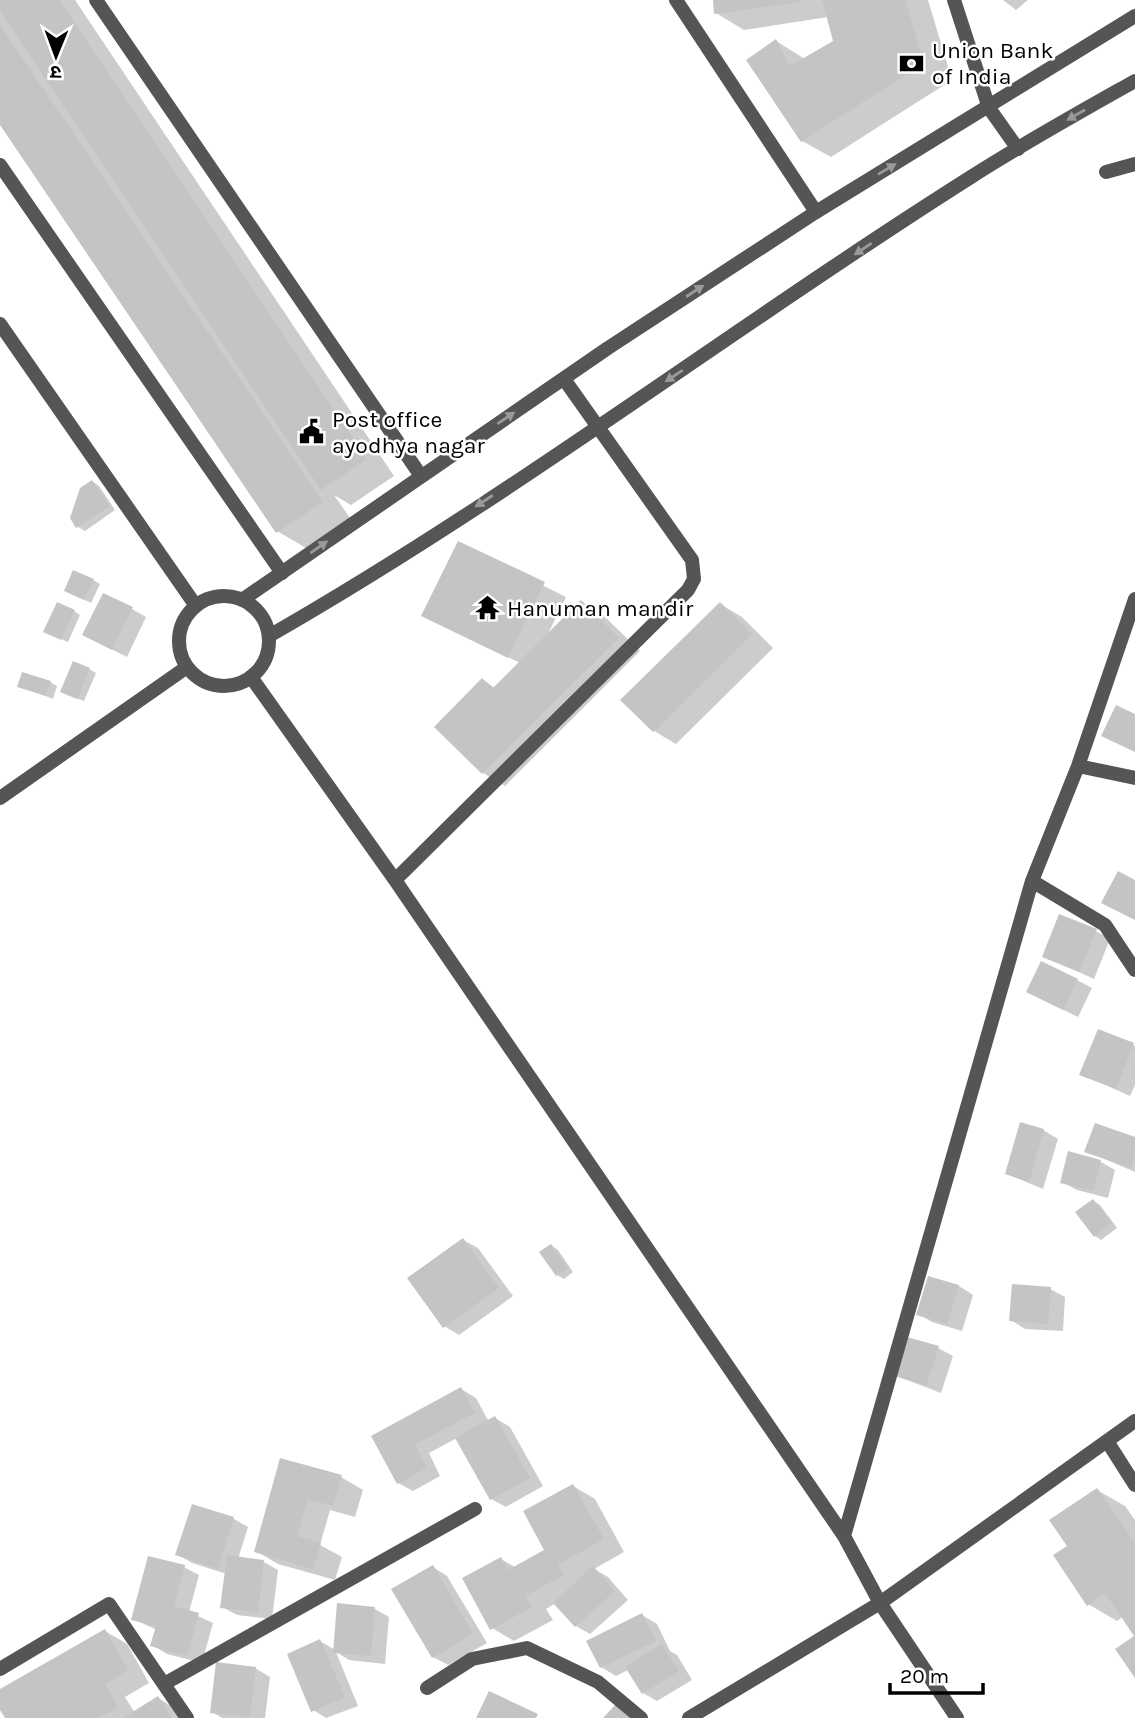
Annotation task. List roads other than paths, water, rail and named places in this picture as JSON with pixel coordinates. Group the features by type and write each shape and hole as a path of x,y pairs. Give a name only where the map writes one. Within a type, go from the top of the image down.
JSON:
{"street":[{"path":"96,0 422,476"},
{"path":"676,0 816,212"},
{"path":"954,0 989,108 1018,149"},
{"path":"242,600 564,379 816,212 1135,16"},
{"path":"269,636 325,605 596,429 971,176 1135,80"},
{"path":"1106,172 1135,164"},
{"path":"0,165 282,573"},
{"path":"0,324 196,606"},
{"path":"395,880 688,590 694,579 692,560 596,429 564,379"},
{"path":"227,596 242,600 260,615 269,636 262,666 251,677 235,685 217,686 200,679 187,667 179,641 181,628 196,606 211,598 227,596"},
{"path":"844,1536 1032,881 1078,766 1135,599"},
{"path":"0,798 187,667"},
{"path":"251,677 395,880 844,1536 880,1603 957,1718"},
{"path":"1078,766 1135,778"},
{"path":"1032,881 1105,925 1135,970"},
{"path":"689,1718 880,1603 1135,1421"},
{"path":"1107,1441 1135,1485"},
{"path":"164,1684 475,1509"},
{"path":"0,1669 109,1604 187,1718"},
{"path":"427,1688 472,1658 527,1648 598,1682 641,1718"}],"place":[{"name":"Union Bank of India","path":"912,63"},
{"name":"Post office ayodhya nagar","path":"312,432"},
{"name":"Hanuman mandir","path":"487,608"}]}
